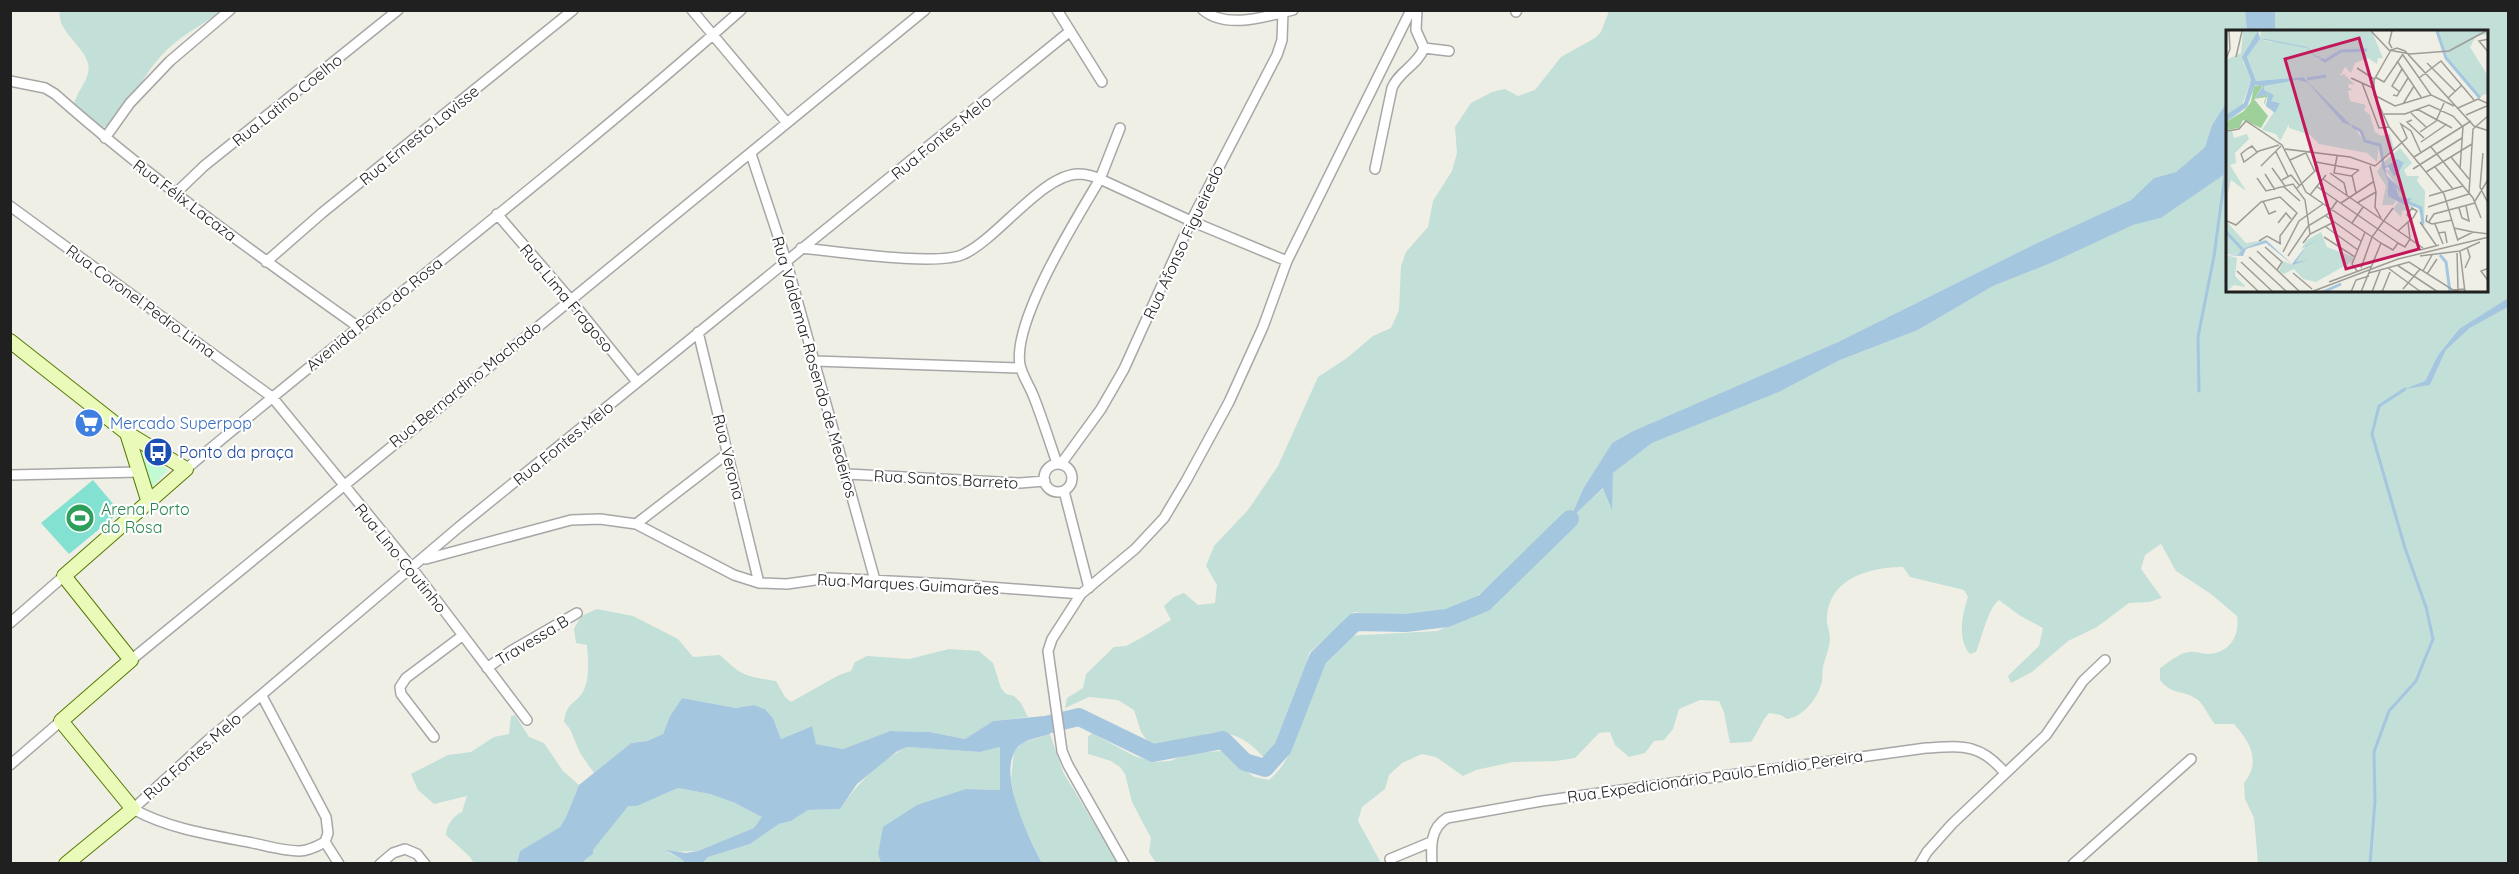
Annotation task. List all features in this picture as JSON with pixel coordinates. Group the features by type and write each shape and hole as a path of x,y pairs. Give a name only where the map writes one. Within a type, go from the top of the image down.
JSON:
{"main road":[{"path":"10,342 127,433 186,469"},
{"path":"127,433 149,503"},
{"name":"Avenida Porto do Rosa","path":"64,576 186,469"},
{"path":"64,576 131,660"},
{"name":"Rua Bernardino Machado","path":"61,721 131,660"},
{"path":"61,721 133,809"},
{"name":"Rua Fontes Melo","path":"66,864 133,809"}],"street":[{"path":"105,138 130,103 170,61 230,10"},
{"name":"Rua Latino Coelho","path":"177,192 204,166 398,10"},
{"path":"556,10 558,22"},
{"name":"Rua Ernesto Lavisse","path":"266,262 322,213 573,10"},
{"path":"692,10 711,36 788,123"},
{"name":"Avenida Porto do Rosa","path":"186,469 741,10"},
{"name":"Rua Bernardino Machado","path":"131,660 570,299 752,154 925,10"},
{"path":"1058,10 1069,32 1102,82"},
{"path":"1203,10 1221,19 1248,19 1288,11"},
{"path":"1124,864 1062,751 1048,651 1052,639 1085,591 1134,549 1164,518 1229,402 1263,327 1287,261 1411,10"},
{"path":"1375,169 1395,80 1420,59 1424,48 1416,30 1417,10"},
{"name":"Rua Afonso Figueiredo","path":"1059,464 1101,410 1124,369 1191,221 1277,55 1288,11"},
{"name":"Rua Fontes Melo","path":"133,809 207,741 423,560 459,527 1069,32"},
{"path":"1424,48 1449,51"},
{"name":"Rua Félix Lacaza","path":"10,81 45,88 138,165 177,192 266,262 357,326"},
{"path":"1059,464 1020,368 1022,343 1035,298 1100,179 1120,128"},
{"name":"Rua Valdemar Rosendo de Medeiros","path":"752,154 786,260 875,580"},
{"path":"801,248 902,257 939,259 956,257 986,240 1031,199 1060,178 1077,174 1100,179 1191,221 1287,261"},
{"name":"Rua Coronel Pedro Lima","path":"10,206 272,397"},
{"name":"Rua Lima Fragoso","path":"497,214 637,382"},
{"name":"Rua Verona","path":"698,332 759,583"},
{"path":"815,361 1020,368"},
{"name":"Rua Lino Coutinho","path":"272,397 411,568 528,720"},
{"path":"636,524 728,453"},
{"path":"1064,491 1052,490 1045,481 1047,470 1059,464 1068,467 1072,473 1072,480 1064,491 1085,591"},
{"path":"10,475 139,472"},
{"name":"Rua Santos Barreto","path":"847,474 1020,483 1045,481"},
{"name":"Rua Marques Guimarães","path":"423,560 571,520 600,519 636,524 734,575 759,583 787,584 830,578 1085,591"},
{"name":"Avenida Porto do Rosa","path":"10,623 64,576"},
{"name":"Travessa B","path":"487,668 510,651 578,613"},
{"path":"434,737 401,694 400,687 406,678 462,636"},
{"path":"1920,864 1937,840 2046,735 2083,681 2105,660"},
{"path":"133,809 150,818 198,832 283,849 298,851 313,848 325,842 328,833 326,817 262,696"},
{"name":"Rua Bernardino Machado","path":"10,765 61,721"},
{"name":"Rua Expedicionário Paulo Emídio Pereira","path":"1431,842 1442,821 1453,816 1542,801 1867,755 1964,746 1988,755 2005,773"},
{"path":"2073,864 2191,759"},
{"path":"325,842 339,864"},
{"path":"1390,859 1431,842 1432,864"},
{"path":"380,864 393,853 405,849 417,854 425,864"}],"shaded area":[{"path":"60,10 223,11 174,43 153,65 118,116 103,128 74,104 87,77 88,65 80,49 63,27"},
{"path":"2245,10 2247,30 2226,30 2226,103 2212,125 2205,147 2176,172 2154,178 2131,200 2035,244 1838,342 1633,431 1612,443 1583,489 1571,517 1604,488 1611,508 1613,473 1652,443 1779,392 1840,360 1918,330 1993,286 2133,225 2161,218 2226,173 2226,292 2489,292 2489,30 2275,30 2275,11 2508,11 2508,298 2459,329 2438,355 2425,381 2430,385 2446,350 2470,328 2508,307 2508,863 2258,863 2254,818 2245,799 2244,783 2252,768 2253,760 2249,745 2234,724 2215,724 2198,700 2169,688 2160,680 2160,668 2181,654 2215,653 2227,647 2237,630 2237,616 2211,594 2176,571 2161,544 2145,555 2141,569 2162,598 2149,602 2129,603 2097,627 2068,641 2032,672 2011,683 2008,676 2039,646 2043,628 2019,615 1999,600 1988,616 1976,652 1970,654 1962,634 1968,597 1964,590 1910,577 1903,567 1877,570 1852,578 1834,595 1829,607 1827,622 1830,640 1823,667 1822,683 1812,702 1803,712 1793,718 1787,719 1781,715 1769,713 1751,742 1730,743 1724,712 1719,701 1700,700 1679,709 1673,729 1664,740 1654,741 1645,753 1629,757 1615,745 1610,732 1599,733 1575,758 1513,762 1476,770 1463,776 1436,757 1422,754 1402,763 1389,775 1385,789 1362,807 1358,821 1381,863 1156,863 1149,852 1151,838 1132,802 1125,774 1111,761 1088,754 1088,737 1092,733 1134,756 1156,762 1170,761 1190,753 1222,751 1254,777 1269,780 1286,760 1292,748 1321,670 1346,636 1437,631 1481,611 1559,539 1569,520 1557,522 1506,572 1470,602 1432,614 1386,616 1354,612 1309,653 1304,676 1282,741 1269,755 1262,756 1239,737 1217,732 1176,744 1150,745 1141,732 1134,710 1118,700 1089,697 1065,708 1067,698 1083,688 1086,674 1114,647 1126,646 1171,620 1164,606 1174,597 1184,593 1198,605 1215,603 1217,585 1206,566 1214,546 1248,510 1278,466 1318,377 1347,358 1373,336 1391,328 1399,310 1401,266 1406,252 1428,227 1433,201 1452,171 1457,153 1455,127 1471,103 1492,92 1505,89 1518,96 1535,90 1561,57 1595,38 1601,32 1609,11"},
{"path":"2245,11 2275,11 2275,30 2247,30"},
{"path":"2226,103 2226,173 2161,218 2133,225 2053,262 1993,286 1918,330 1840,360 1779,392 1652,443 1613,473 1612,510 1603,488 1570,519 1583,489 1612,443 1633,431 1838,342 2035,244 2131,200 2154,178 2176,172 2205,147 2212,125"},
{"path":"2508,298 2508,307 2470,328 2446,350 2430,385 2405,389 2425,381 2438,355 2459,329"},
{"name":"Arena Porto do Rosa","path":"93,480 120,512 69,554 41,523"},
{"path":"597,609 633,616 678,639 693,657 720,655 734,668 745,674 776,681 785,697 791,702 839,675 851,671 855,662 867,656 909,659 949,649 979,651 993,663 1001,688 1021,703 1028,717 993,721 965,739 930,732 890,731 843,749 816,744 811,726 781,739 773,718 765,709 754,705 736,708 682,698 670,716 663,734 647,741 631,743 594,773 580,753 570,729 564,722 567,710 584,690 588,674 587,645 576,643 574,629 581,616"},
{"path":"682,698 736,708 754,705 765,709 773,718 781,739 812,726 816,744 843,749 890,731 930,732 965,739 993,721 1044,716 1050,734 1020,745 1013,756 1010,770 1016,804 1042,863 881,863 878,854 883,827 917,805 966,789 1000,790 1000,747 980,752 907,747 896,752 857,784 840,809 808,810 791,821 779,824 750,844 708,857 703,863 684,863 683,860 666,850 686,853 698,851 754,828 762,817 735,803 710,794 678,788 637,806 606,806 596,821 593,854 579,863 517,863 520,851 560,827 579,785 631,743 647,741 663,734 670,716"},
{"path":"515,715 529,737 544,743 563,771 579,785 560,827 520,851 517,863 474,863 446,835 451,822 462,812 467,796 434,804 418,790 411,774 448,755 471,752 494,737 509,734 511,716"},
{"path":"1050,734 1063,772 1118,863 1042,863 1018,813 1011,780 1014,752 1022,743"},
{"path":"907,747 980,752 1000,747 1000,790 966,789 878,854 881,863 703,864 708,857 750,844 779,824 791,821 808,810 840,809 869,774 887,759"},
{"path":"678,788 710,794 763,817 755,828 698,851 668,852 683,860 684,863 579,864 593,853 596,821 606,806 637,806"}],"green space":[{"path":"138,448 168,470 149,490"}],"waterway":[{"path":"2199,391 2198,337 2214,256 2225,175"},
{"path":"2370,864 2375,801 2374,752 2389,711 2416,681 2433,639 2426,607 2405,548 2372,434 2379,406 2405,389"},
{"path":"1025,730 1079,717 1153,753 1223,740 1245,762 1265,768 1283,748 1318,658 1355,622 1406,623 1447,618 1484,603 1570,519"},
{"path":"570,864 631,788"}],"place":[{"name":"Mercado Superpop","path":"89,423"},
{"name":"Ponto da praça","path":"158,452"},
{"name":"Arena Porto do Rosa","path":"80,518"}]}
